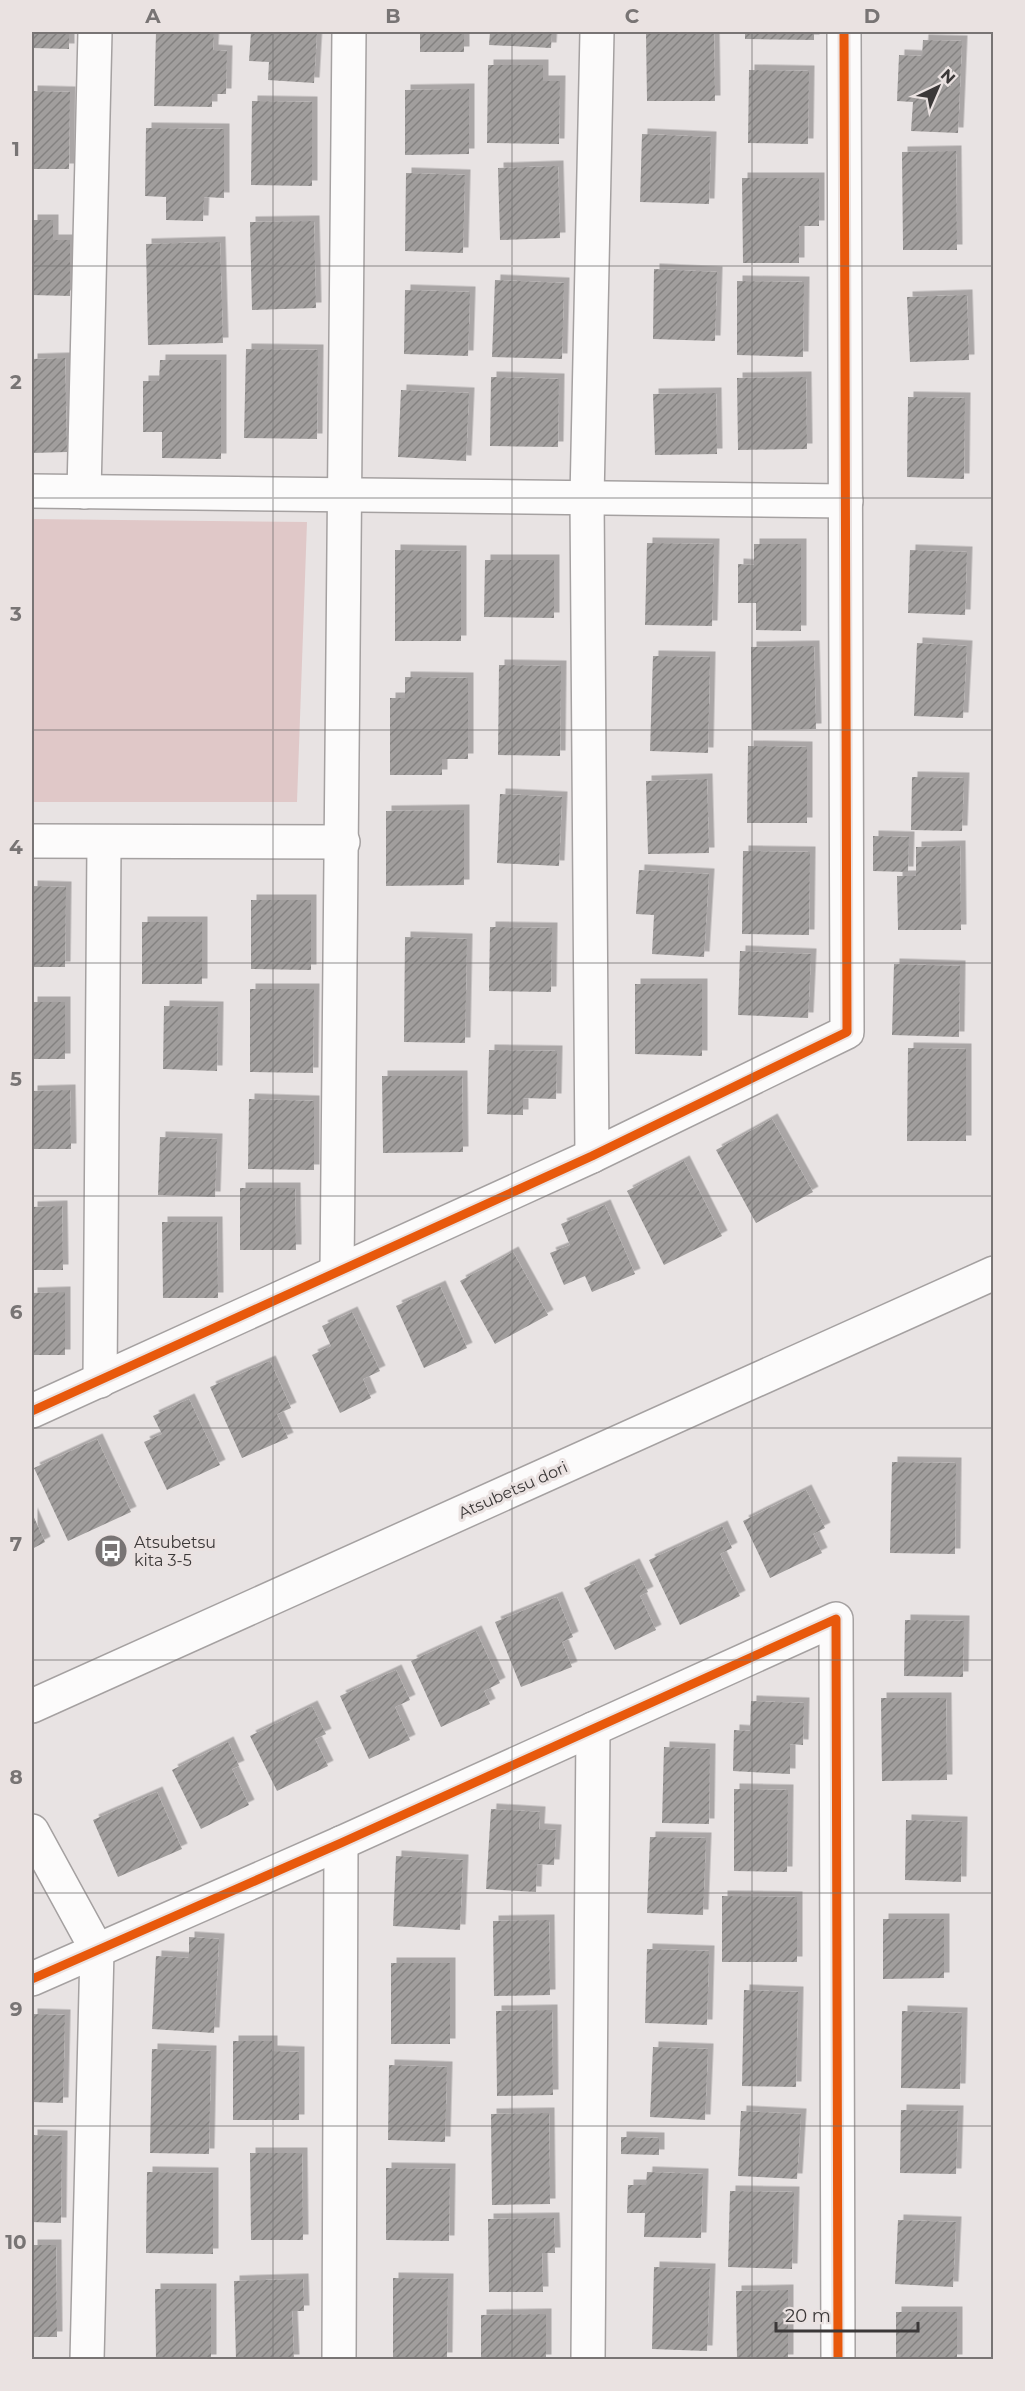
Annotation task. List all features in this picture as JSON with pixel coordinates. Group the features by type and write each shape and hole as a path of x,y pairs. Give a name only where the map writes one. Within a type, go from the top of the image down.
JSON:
{"street":[{"path":"84,492 95,32"},
{"path":"337,1271 343,842 343,495 349,32"},
{"path":"592,1156 587,498 597,32"},
{"path":"32,1412 592,1156 847,1032 844,32"},
{"path":"32,491 846,501"},
{"path":"32,841 343,842"},
{"path":"100,1381 104,843"},
{"name":"Atsubetsu dori","path":"32,1706 922,1307 993,1273"},
{"path":"32,1979 341,1843 836,1619 838,2360"},
{"path":"588,2360 593,1729"},
{"path":"32,1831 97,1950 87,2360"},
{"path":"339,2360 341,1843"}],"shaded area":[{"path":"32,519 307,522 297,802 32,802"}],"building":[{"path":"32,32 69,32 69,49 32,48"},
{"path":"156,32 214,32 213,50 227,51 226,94 212,94 212,107 154,106"},
{"path":"251,32 317,32 314,83 268,80 269,62 249,61"},
{"path":"420,32 464,32 464,52 420,52"},
{"path":"490,32 552,32 551,48 489,45"},
{"path":"646,32 714,32 715,101 647,101"},
{"path":"745,32 814,32 814,40 745,39"},
{"path":"923,40 962,41 958,133 911,131 913,102 897,101 899,55 922,56"},
{"path":"488,65 543,65 543,81 560,81 559,144 487,143"},
{"path":"749,70 809,71 808,144 748,143"},
{"path":"469,89 469,154 405,155 405,90"},
{"path":"32,91 70,92 69,169 32,169"},
{"path":"252,101 312,102 312,186 251,185"},
{"path":"146,128 224,129 224,198 204,197 203,221 166,220 166,197 145,196"},
{"path":"642,134 711,137 709,204 640,202"},
{"path":"956,151 957,250 903,250 902,152"},
{"path":"558,166 560,238 500,240 498,168"},
{"path":"406,173 465,175 463,253 405,251"},
{"path":"742,178 819,178 819,226 799,226 799,263 743,263"},
{"path":"32,220 53,220 53,240 70,240 70,296 32,295"},
{"path":"314,221 316,308 252,310 250,222"},
{"path":"220,242 223,343 148,345 146,244"},
{"path":"654,269 717,272 715,341 653,339"},
{"path":"495,280 564,283 562,359 492,357"},
{"path":"737,281 804,282 803,357 737,355"},
{"path":"405,290 470,292 468,356 404,354"},
{"path":"967,295 969,360 910,362 907,297"},
{"path":"246,349 318,350 317,439 244,438"},
{"path":"65,358 67,452 32,453 32,359"},
{"path":"160,360 221,360 221,459 162,458 162,432 143,432 143,381 159,381"},
{"path":"491,377 559,379 558,447 490,446"},
{"path":"806,377 807,449 738,450 737,378"},
{"path":"401,390 469,393 466,461 398,457"},
{"path":"716,393 717,454 655,455 653,394"},
{"path":"908,397 965,398 964,479 907,477"},
{"path":"647,543 714,544 712,626 645,625"},
{"path":"754,544 801,544 801,631 756,630 756,603 738,603 738,564 754,565"},
{"path":"395,550 461,551 461,641 395,641"},
{"path":"910,550 967,552 965,615 908,613"},
{"path":"485,560 554,560 554,618 484,617"},
{"path":"917,643 967,646 963,718 914,716"},
{"path":"814,646 816,729 752,730 751,647"},
{"path":"653,656 710,657 708,753 650,751"},
{"path":"499,665 561,666 560,756 498,755"},
{"path":"405,677 468,678 468,759 442,759 442,775 390,775 390,698 405,698"},
{"path":"748,746 807,747 807,823 747,823"},
{"path":"912,777 964,778 962,831 911,830"},
{"path":"707,779 709,853 648,854 646,781"},
{"path":"500,794 562,797 559,866 497,863"},
{"path":"464,810 464,885 386,886 386,811"},
{"path":"873,836 909,837 908,872 873,871"},
{"path":"960,846 961,930 898,930 897,876 916,876 916,847"},
{"path":"743,851 810,852 809,935 742,934"},
{"path":"639,870 709,874 704,957 652,954 654,915 636,914"},
{"path":"32,886 66,887 65,967 32,967"},
{"path":"251,900 311,900 311,970 251,969"},
{"path":"142,922 202,922 202,984 142,984"},
{"path":"490,927 552,928 551,992 489,991"},
{"path":"405,937 467,939 465,1043 404,1042"},
{"path":"740,951 811,954 808,1018 738,1015"},
{"path":"894,964 960,966 959,1037 892,1035"},
{"path":"635,984 702,984 702,1056 635,1054"},
{"path":"250,989 314,989 313,1073 250,1072"},
{"path":"32,1002 65,1002 65,1059 32,1059"},
{"path":"164,1006 218,1007 217,1071 163,1069"},
{"path":"908,1048 966,1049 966,1141 907,1141"},
{"path":"489,1050 557,1051 556,1099 523,1098 523,1115 487,1114"},
{"path":"382,1076 462,1076 463,1152 383,1153"},
{"path":"70,1090 71,1149 32,1149 32,1091"},
{"path":"249,1099 314,1101 314,1170 248,1169"},
{"path":"772,1119 813,1192 756,1223 716,1150"},
{"path":"160,1137 217,1139 215,1197 158,1195"},
{"path":"684,1161 722,1236 664,1265 627,1191"},
{"path":"240,1188 295,1188 296,1250 240,1250"},
{"path":"605,1205 635,1274 592,1292 585,1276 564,1285 550,1253 570,1245 561,1224"},
{"path":"62,1206 63,1270 32,1270 32,1207"},
{"path":"162,1222 217,1222 218,1298 163,1298"},
{"path":"513,1252 548,1315 495,1344 460,1281"},
{"path":"440,1286 467,1348 424,1368 396,1306"},
{"path":"65,1292 65,1355 32,1355 32,1293"},
{"path":"352,1312 380,1371 363,1379 371,1398 340,1413 312,1355 331,1346 322,1326"},
{"path":"270,1361 291,1408 277,1414 288,1438 242,1458 210,1387"},
{"path":"189,1399 220,1465 167,1490 144,1442 162,1434 153,1416"},
{"path":"97,1439 131,1512 68,1541 34,1468"},
{"path":"892,1462 956,1463 955,1554 890,1553"},
{"path":"806,1490 825,1528 813,1534 822,1553 770,1578 743,1521"},
{"path":"32,1513 45,1542 32,1549"},
{"path":"722,1526 732,1548 720,1554 740,1596 680,1625 649,1560"},
{"path":"634,1564 648,1592 640,1596 656,1630 615,1650 584,1588"},
{"path":"557,1597 573,1637 562,1642 572,1667 521,1687 495,1622"},
{"path":"905,1620 964,1621 963,1677 904,1676"},
{"path":"476,1631 500,1683 484,1691 490,1704 441,1727 411,1661"},
{"path":"396,1670 410,1700 395,1707 410,1740 369,1759 340,1696"},
{"path":"881,1698 946,1698 947,1780 882,1781"},
{"path":"751,1701 804,1703 803,1745 790,1744 790,1774 733,1771 734,1730 750,1731"},
{"path":"312,1706 326,1734 315,1739 328,1766 277,1791 250,1736"},
{"path":"228,1742 239,1766 232,1769 249,1805 201,1829 172,1770"},
{"path":"664,1747 710,1749 709,1824 662,1823"},
{"path":"734,1789 788,1790 787,1872 734,1871"},
{"path":"157,1792 182,1849 118,1877 93,1820"},
{"path":"491,1809 540,1812 539,1829 556,1830 554,1865 537,1864 536,1892 486,1889"},
{"path":"906,1820 962,1822 961,1882 905,1880"},
{"path":"650,1837 706,1838 703,1915 647,1913"},
{"path":"396,1856 463,1860 460,1930 393,1926"},
{"path":"722,1896 797,1897 797,1962 722,1962"},
{"path":"883,1919 944,1919 944,1978 883,1979"},
{"path":"549,1920 550,1995 494,1996 493,1921"},
{"path":"189,1937 219,1939 214,2033 152,2029 156,1956 189,1958"},
{"path":"647,1949 709,1951 707,2025 645,2023"},
{"path":"391,1963 450,1963 450,2044 391,2044"},
{"path":"744,1990 798,1992 796,2087 742,2086"},
{"path":"552,2010 553,2095 497,2096 496,2011"},
{"path":"902,2011 962,2013 960,2089 901,2088"},
{"path":"32,2014 65,2015 63,2103 32,2102"},
{"path":"233,2041 272,2041 272,2051 299,2052 299,2120 233,2120"},
{"path":"653,2047 708,2049 705,2120 650,2117"},
{"path":"152,2049 211,2051 209,2154 150,2153"},
{"path":"389,2065 447,2067 445,2142 388,2140"},
{"path":"901,2110 958,2111 956,2174 900,2173"},
{"path":"741,2111 801,2114 797,2179 738,2176"},
{"path":"549,2113 550,2204 492,2205 491,2114"},
{"path":"32,2135 62,2136 61,2223 32,2222"},
{"path":"621,2137 659,2138 659,2155 621,2154"},
{"path":"250,2153 302,2153 303,2240 251,2240"},
{"path":"386,2168 450,2169 449,2241 386,2240"},
{"path":"147,2172 213,2173 213,2254 146,2253"},
{"path":"647,2172 703,2174 701,2238 644,2237 645,2213 627,2213 628,2185 646,2185"},
{"path":"730,2191 794,2192 792,2269 728,2267"},
{"path":"554,2218 555,2253 542,2253 543,2292 489,2292 488,2219"},
{"path":"898,2220 956,2222 953,2287 895,2284"},
{"path":"32,2245 56,2245 57,2337 32,2337"},
{"path":"654,2267 710,2269 707,2351 652,2349"},
{"path":"393,2278 448,2279 447,2358 393,2357"},
{"path":"303,2279 304,2311 292,2311 294,2360 236,2360 234,2281"},
{"path":"155,2289 211,2289 211,2360 156,2360"},
{"path":"788,2290 788,2360 737,2360 736,2291"},
{"path":"896,2312 957,2312 957,2360 896,2360"},
{"path":"546,2314 546,2360 481,2360 481,2315"}],"cycle path":[{"path":"32,1411 592,1156 847,1032 844,32"},
{"path":"32,1979 341,1843 836,1619 838,2360"}],"place":[{"name":"Atsubetsu kita 3-5","path":"111,1551"}]}
